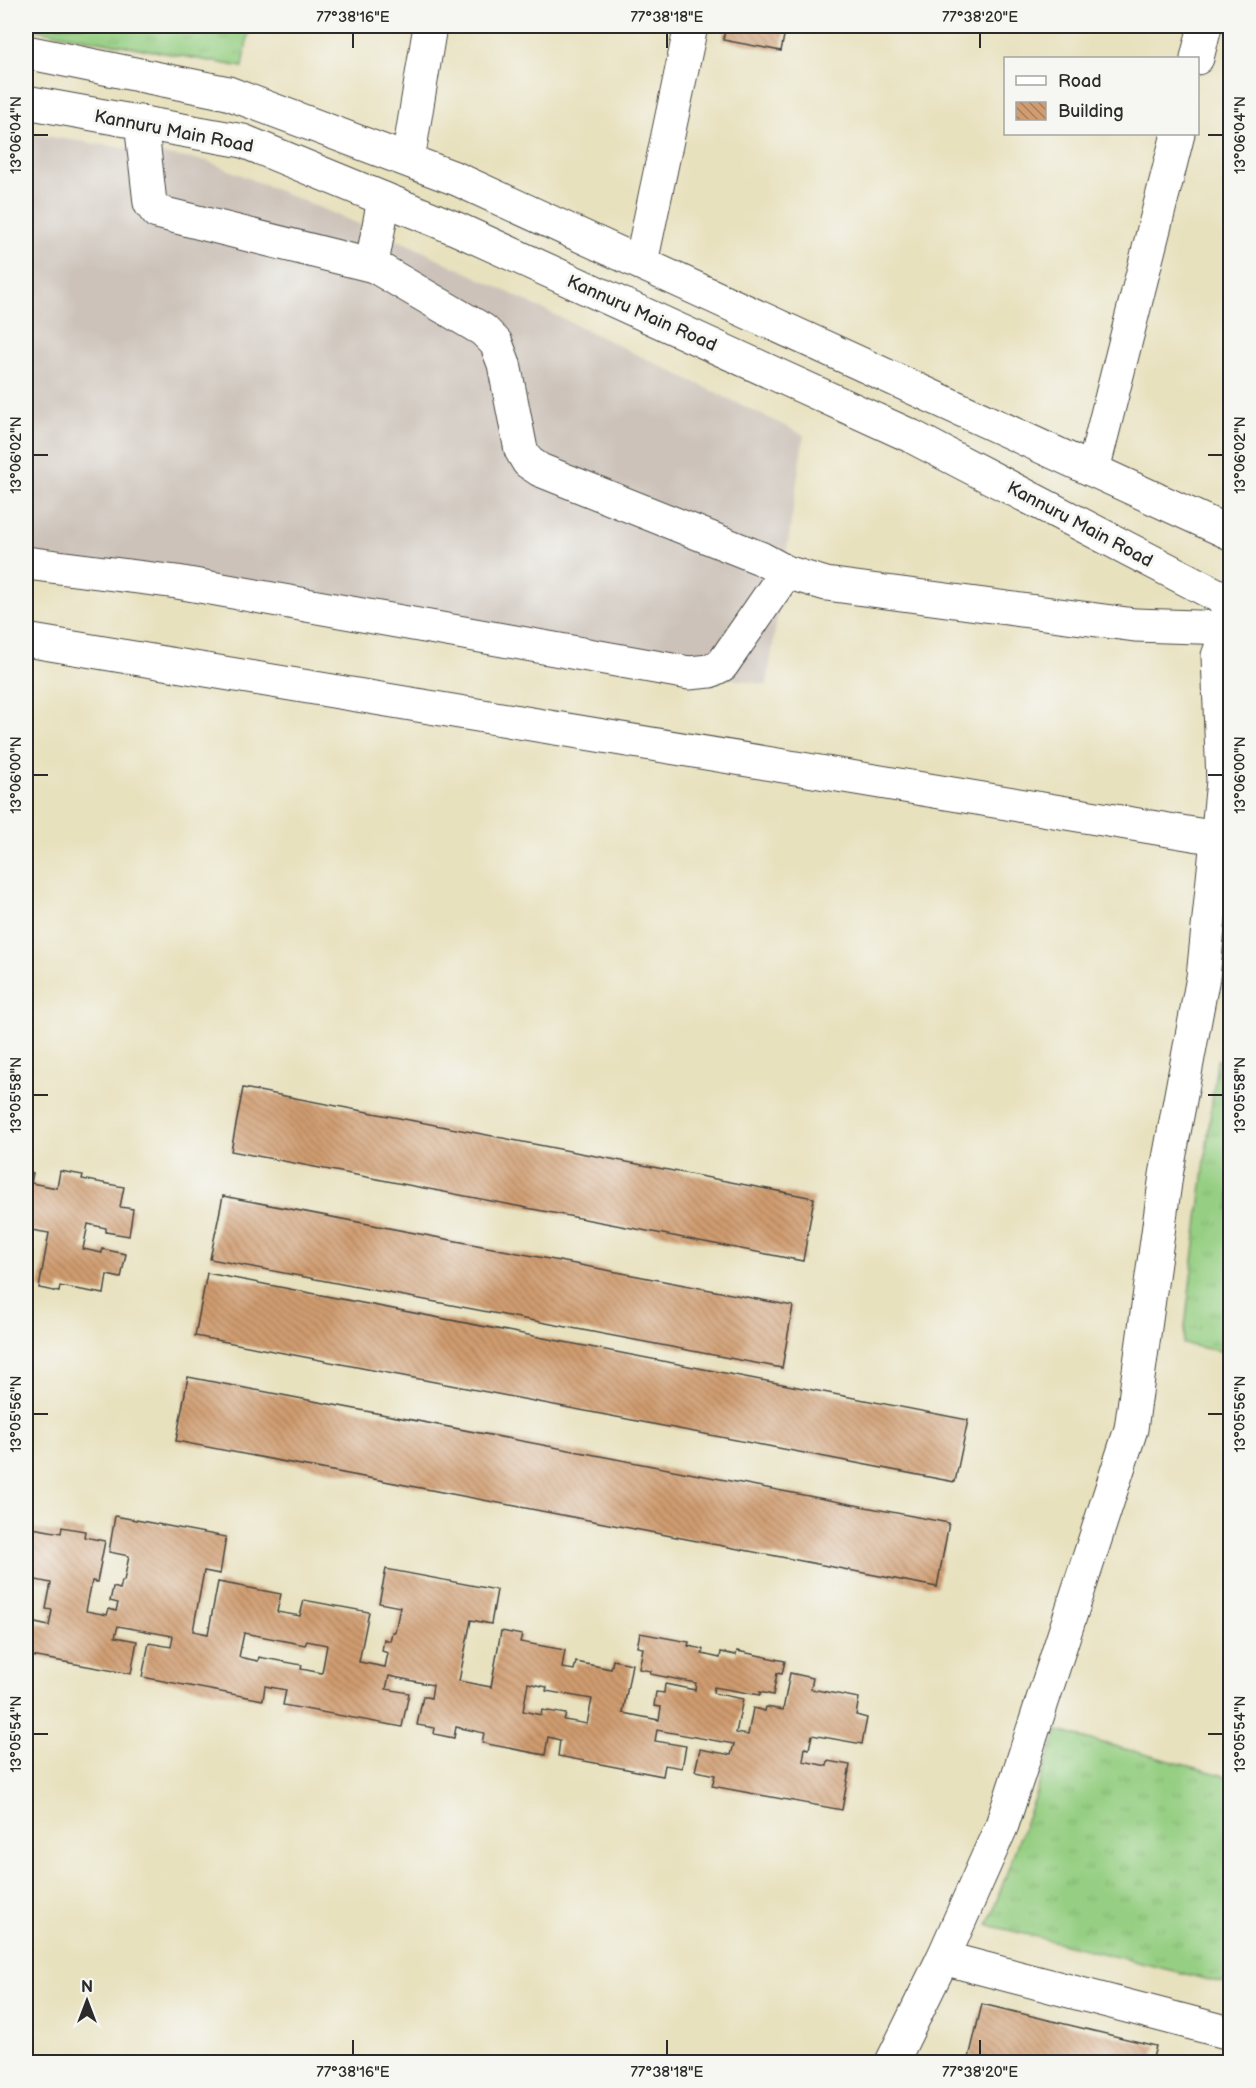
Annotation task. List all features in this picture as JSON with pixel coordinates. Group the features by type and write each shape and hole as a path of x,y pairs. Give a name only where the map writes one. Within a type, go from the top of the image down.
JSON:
{"main road":[{"path":"408,160 430,26"},
{"path":"641,263 691,26"},
{"path":"1197,57 1205,26"},
{"path":"26,52 228,93 457,179 1230,533"},
{"name":"Kannuru Main Road","path":"26,102 243,141 457,229 911,436 1230,618"},
{"path":"141,122 150,203 157,212 374,266 483,330 496,343 504,364 521,450 528,462 540,470 760,558 786,572 826,584 1135,625 1230,618 1218,656 1223,781 1203,977 1166,1175 1131,1429 1002,1825 943,1958 892,2062"},
{"path":"1092,470 1178,135"},
{"path":"374,266 373,258 384,199"},
{"path":"26,563 177,582 689,673 710,671 722,665 786,572"},
{"path":"26,640 1217,838"},
{"path":"943,1958 1230,2033"}],"shaded area":[{"path":"26,133 207,161 412,246 804,435 767,685 26,552"},
{"path":"1230,972 1230,1064 1217,1060"}],"green space":[{"path":"26,26 249,26 243,67 26,28"},
{"path":"1217,1060 1230,1064 1230,1353 1183,1344"},
{"path":"1058,1731 1230,1777 1230,1985 988,1925"}],"building":[{"path":"726,26 786,26 781,51 723,40"},
{"path":"243,1088 814,1198 803,1261 231,1151"},
{"path":"60,1171 83,1175 82,1179 124,1187 120,1207 133,1209 129,1236 106,1232 106,1228 88,1224 83,1249 102,1253 102,1249 126,1254 121,1278 107,1275 104,1294 60,1286 59,1292 39,1288 49,1233 26,1229 26,1172 33,1173 31,1183 57,1188"},
{"path":"223,1196 793,1306 782,1368 210,1259"},
{"path":"207,1273 968,1420 955,1482 195,1336"},
{"path":"188,1377 949,1523 937,1587 176,1441"},
{"path":"115,1516 226,1537 220,1574 204,1571 193,1631 208,1634 218,1582 281,1594 277,1612 300,1616 304,1600 369,1612 359,1662 385,1667 388,1653 382,1651 384,1639 390,1641 392,1632 395,1632 400,1607 379,1603 386,1569 497,1590 491,1624 471,1620 459,1681 491,1687 501,1631 522,1635 520,1642 565,1650 562,1668 574,1670 576,1662 611,1669 613,1660 632,1664 623,1713 659,1720 661,1707 654,1706 656,1692 664,1693 665,1684 695,1690 696,1683 650,1674 651,1671 639,1669 643,1648 637,1647 640,1633 689,1642 688,1646 703,1649 702,1654 720,1658 721,1652 736,1655 737,1651 785,1661 782,1674 777,1673 773,1695 714,1687 713,1693 743,1699 736,1733 748,1735 753,1708 765,1711 766,1707 783,1710 790,1673 813,1678 811,1689 859,1698 856,1715 867,1718 862,1744 812,1735 809,1749 805,1748 803,1761 827,1766 828,1761 850,1765 842,1810 712,1786 715,1775 695,1771 700,1749 731,1755 734,1744 657,1730 655,1741 686,1746 682,1768 665,1765 663,1776 558,1756 560,1740 548,1737 545,1755 482,1743 484,1733 456,1727 454,1738 434,1734 435,1728 417,1725 423,1696 431,1698 433,1685 389,1676 386,1689 409,1693 402,1727 283,1705 286,1690 265,1686 263,1700 142,1677 149,1643 171,1647 173,1636 118,1626 115,1637 137,1641 131,1674 26,1655 26,1621 49,1626 52,1610 46,1609 51,1583 26,1578 26,1527 61,1533 62,1527 85,1531 84,1537 105,1541 97,1582 92,1581 86,1611 107,1615 109,1609 116,1611 118,1603 110,1601 113,1587 120,1589 129,1556 109,1552","holes":["244,1633 305,1645 307,1641 327,1645 322,1673 301,1669 302,1665 259,1657 258,1661 239,1657","528,1683 547,1687 546,1691 592,1699 587,1724 564,1720 566,1714 542,1710 541,1715 523,1711"]},
{"path":"982,2004 1156,2046 1152,2062 968,2062"}]}
